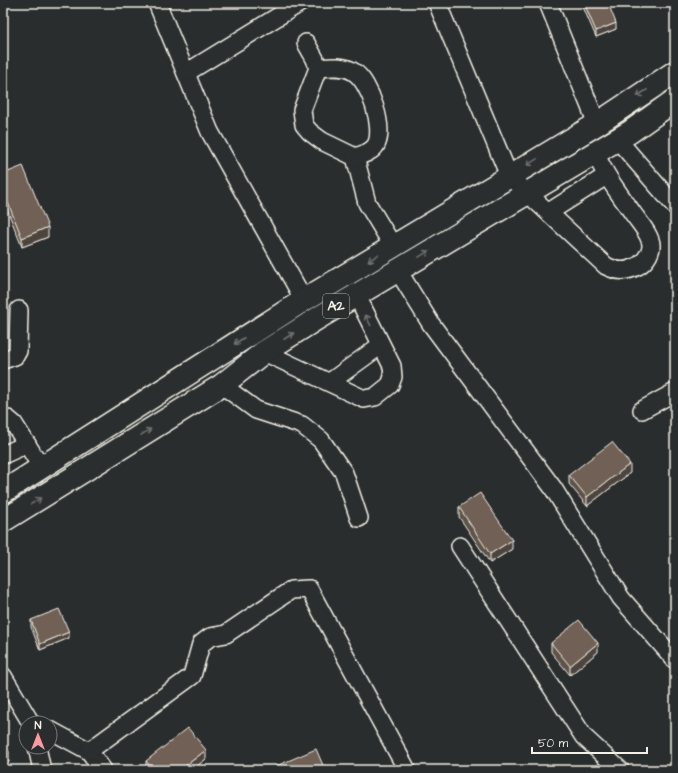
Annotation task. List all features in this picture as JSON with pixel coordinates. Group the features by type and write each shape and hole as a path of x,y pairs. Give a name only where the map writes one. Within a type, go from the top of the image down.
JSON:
{"highway":[{"name":"A2","path":"3,492 304,300 597,124 675,72"},
{"name":"A2","path":"3,521 222,385 264,352 358,293 617,139 675,100"}],"street":[{"path":"157,3 210,132 304,300"},
{"path":"186,73 300,3"},
{"path":"548,3 597,124"},
{"path":"438,6 509,176 606,266 616,271 628,271 640,264 650,253 651,241 606,176 595,152"},
{"path":"306,43 318,68 302,110 304,124 310,132 322,141 355,158 367,203 393,246"},
{"path":"318,68 338,67 356,72 362,79 376,108 379,129 376,145 371,151 355,158"},
{"path":"617,139 675,206"},
{"path":"549,212 606,176"},
{"path":"397,270 431,324 554,488 621,598 675,660"},
{"path":"264,352 330,382 360,398 369,400 374,397 390,384 392,377 392,366 361,304 358,293"},
{"path":"3,360 15,356 18,351 19,310"},
{"path":"330,382 381,345"},
{"path":"222,385 256,410 302,424 320,440 344,473 359,518"},
{"path":"642,410 675,392"},
{"path":"3,419 8,419 14,424 42,468"},
{"path":"3,455 27,444"},
{"path":"460,546 584,738 620,770"},
{"path":"89,751 192,676 201,644 210,637 226,634 291,590 309,590 407,770"},
{"path":"3,676 28,715"},
{"path":"58,734 89,751 103,770"},
{"path":"39,755 42,770"}],"building":[{"path":"584,3 608,3 616,23 596,31"},
{"path":"23,166 48,227 22,238 3,190 3,174"},
{"path":"612,442 630,464 587,497 569,475"},
{"path":"480,493 512,540 490,554 459,507"},
{"path":"59,609 69,632 40,644 31,620"},
{"path":"579,620 598,643 570,666 551,643"},
{"path":"188,728 206,750 180,770 153,770 146,761"},
{"path":"3,738 9,752 3,755"},
{"path":"316,749 325,770 267,770"}]}
